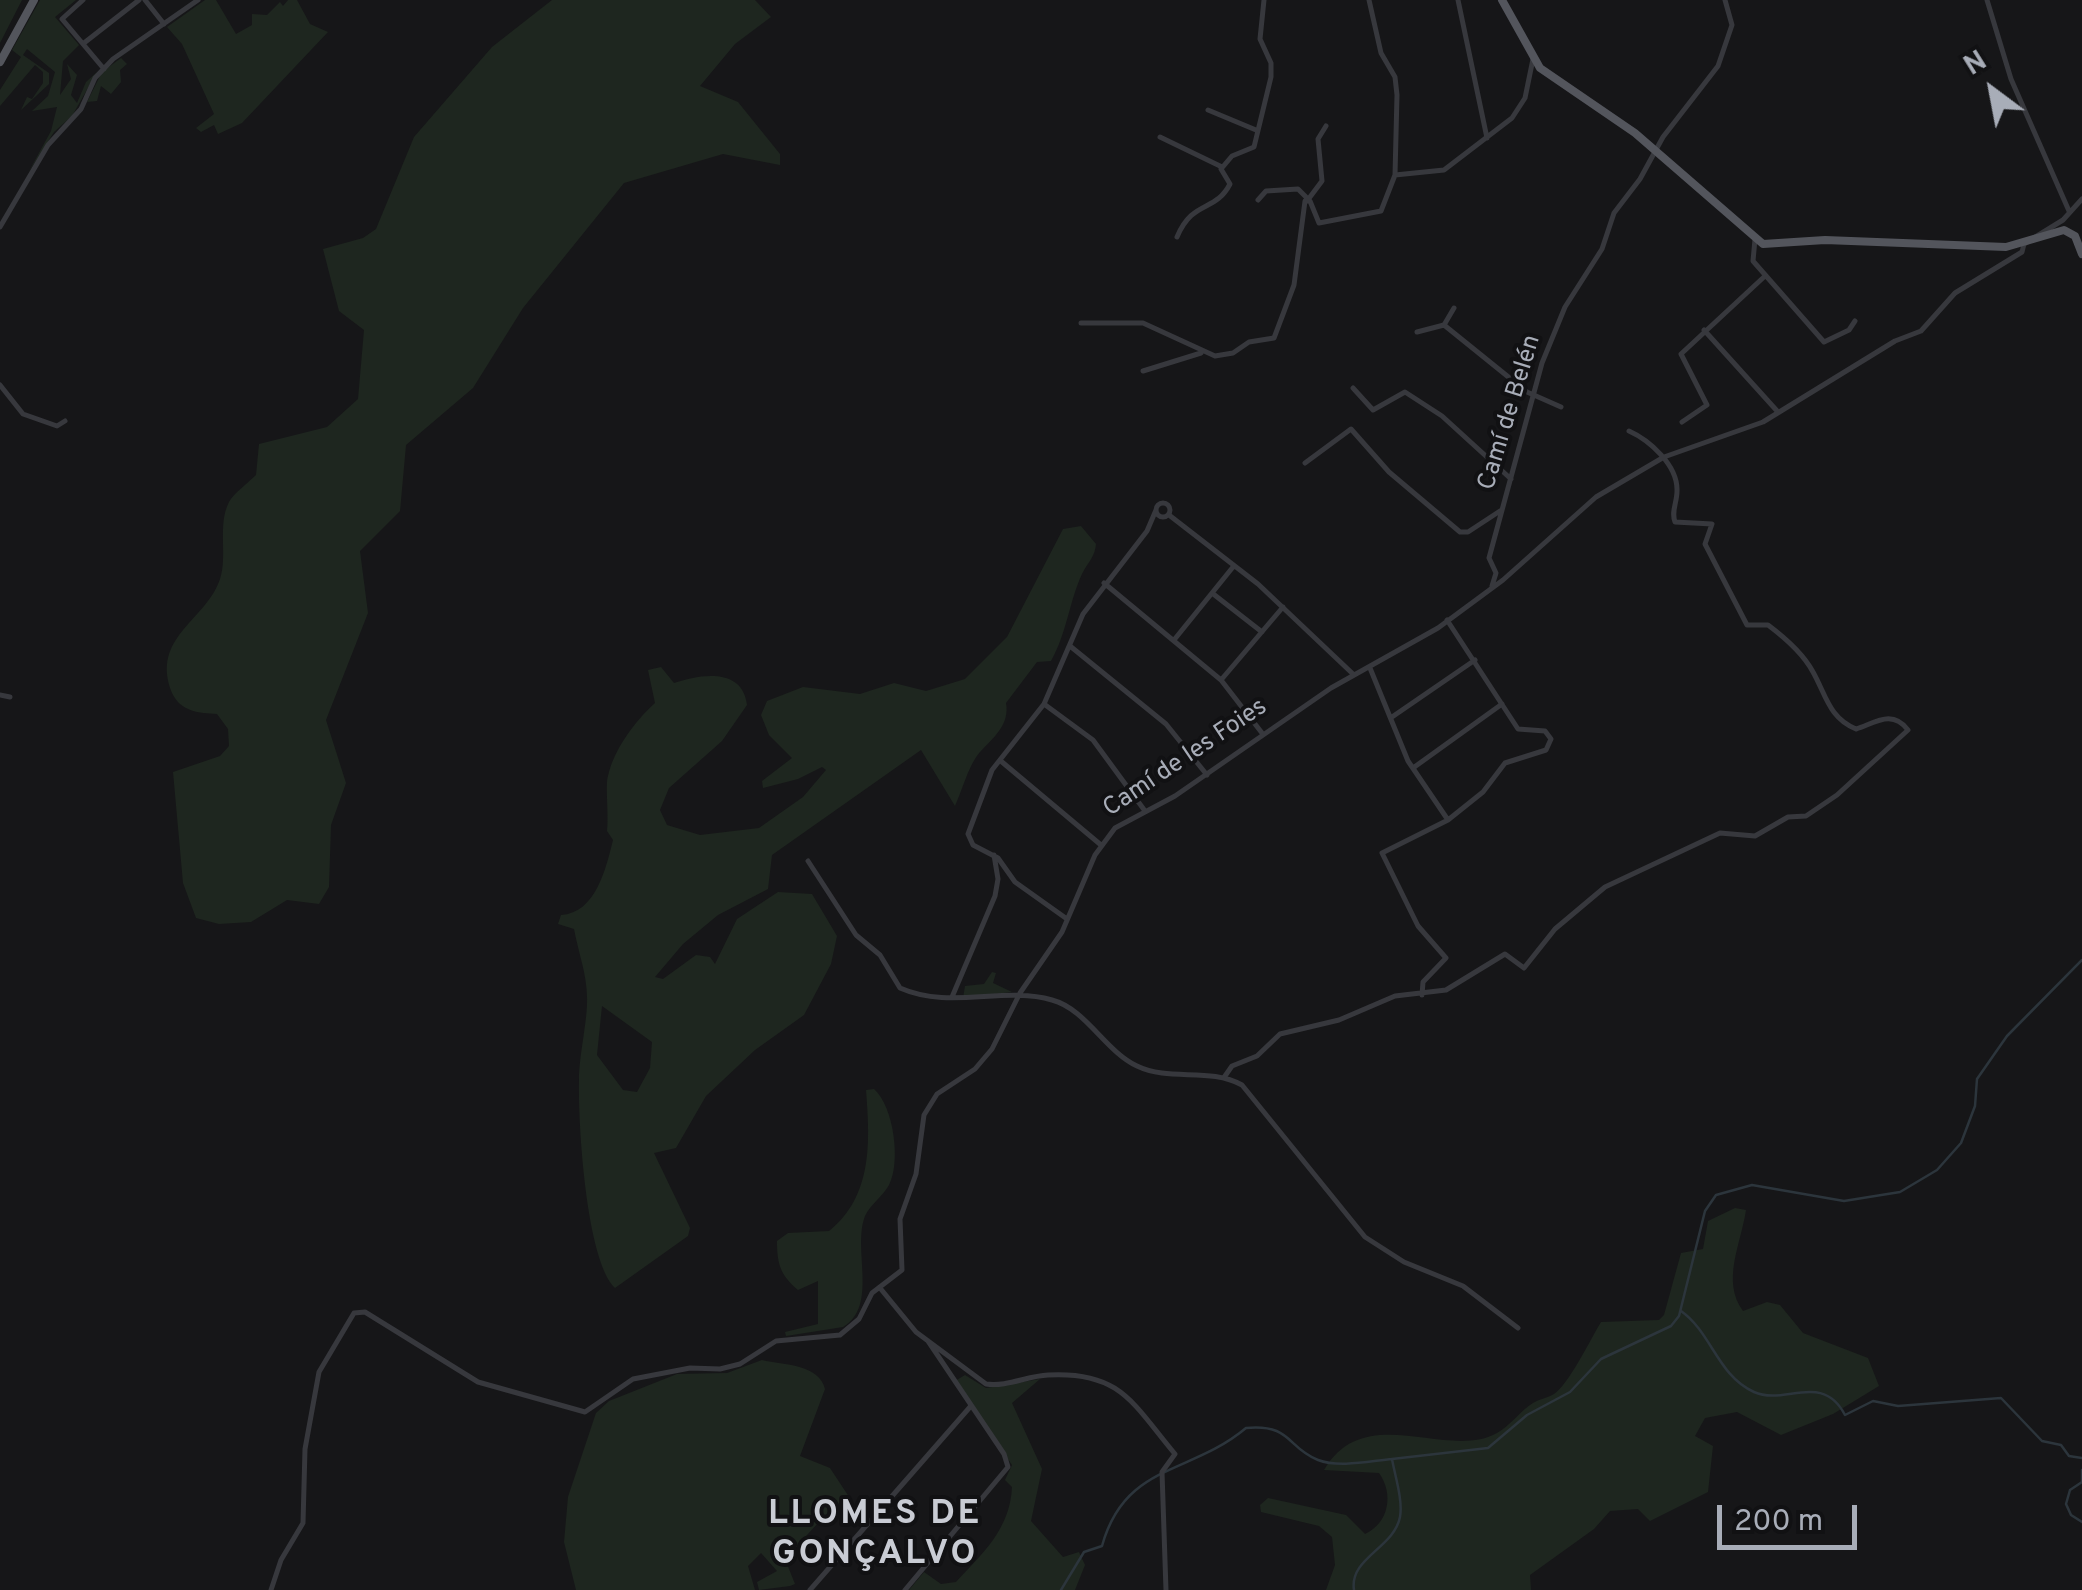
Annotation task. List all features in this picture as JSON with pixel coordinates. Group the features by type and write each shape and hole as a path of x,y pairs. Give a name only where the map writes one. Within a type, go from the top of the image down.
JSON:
{"main road":[{"path":"0,62 34,0"},
{"path":"1502,0 1533,59 1655,151 1754,239 1777,246 1825,240 1994,247 2024,244 2064,230 2075,236 2082,254"}],"street":[{"path":"83,0 63,20 104,69"},
{"path":"84,43 142,0 164,24"},
{"path":"0,227 54,136 72,122 91,83 112,60 198,0"},
{"path":"1221,167 1232,156 1254,147 1271,63 1260,39 1264,0"},
{"path":"1258,200 1266,191 1298,188 1319,223 1386,210 1395,176 1396,82 1380,53 1369,0"},
{"path":"1458,0 1487,138"},
{"name":"Camí de Belén","path":"1492,588 1496,573 1489,558 1542,364 1565,307 1602,249 1614,213 1718,66 1732,25 1725,0"},
{"path":"1987,0 2010,79 2069,211"},
{"path":"1395,176 1444,170 1487,138 1523,103 1533,59"},
{"path":"99,60 112,60"},
{"path":"1208,110 1256,130"},
{"path":"1142,371 1204,353 1227,354 1249,342 1272,341 1294,285 1307,199 1322,181 1318,139 1326,126"},
{"path":"1160,137 1221,167 1230,184 1223,197 1192,211 1178,238"},
{"name":"Camí de les Foies","path":"271,1590 280,1560 302,1522 305,1449 320,1372 356,1311 365,1312 478,1382 588,1412 633,1378 690,1368 737,1366 776,1342 840,1334 854,1325 867,1299 903,1266 900,1219 916,1174 924,1115 937,1094 988,1056 1020,993 1066,919 1101,845 1121,824 1207,775 1262,732 1353,674 1370,668 1447,620 1492,588 1581,508 1664,458 1749,428 1928,326 1955,292 2022,252 2024,244 2063,220 2082,198"},
{"path":"1754,239 1752,261 1824,342 1849,330 1855,321"},
{"path":"1682,422 1707,405 1681,357 1704,330 1765,276"},
{"path":"1418,332 1444,324 1454,308"},
{"path":"1081,322 1143,323 1204,353"},
{"path":"1444,324 1535,397 1561,407"},
{"path":"1704,330 1778,412"},
{"path":"0,385 23,414 58,426 65,421"},
{"path":"1353,388 1373,410 1405,392 1442,416 1511,480"},
{"path":"1305,463 1350,429 1390,472 1460,532 1503,510"},
{"path":"1225,1076 1232,1066 1256,1056 1280,1034 1338,1020 1395,996 1446,990 1506,954 1524,968 1555,930 1614,882 1627,881 1720,833 1756,836 1788,817 1806,816 1837,795 1908,730 1894,718 1879,718 1856,730 1849,727 1824,700 1802,656 1768,625 1746,625 1705,544 1712,524 1675,522 1678,489 1664,458 1646,438 1629,431"},
{"path":"1066,919 1016,882 994,854 973,845 968,834 992,770 1044,704 1074,632 1104,583 1146,531 1159,504 1167,504 1166,516 1146,531"},
{"path":"1156,510 1283,606 1353,674"},
{"path":"1174,640 1233,566"},
{"path":"1104,583 1222,680 1262,732"},
{"path":"1212,593 1262,632"},
{"path":"1222,680 1283,606"},
{"path":"1422,995 1424,982 1446,958 1418,926 1382,853 1448,820 1483,792 1505,763 1539,754 1551,744 1545,732 1518,729 1447,620"},
{"path":"1070,646 1166,724 1207,775"},
{"path":"1392,717 1474,660"},
{"path":"1370,668 1412,768 1448,820"},
{"path":"0,696 10,697"},
{"path":"1044,704 1093,740 1145,812"},
{"path":"1412,768 1502,704"},
{"path":"1002,762 1101,845"},
{"path":"952,997 996,892 994,854"},
{"path":"808,862 856,935 884,960 895,984 907,991 972,1001 1020,993 1068,1007 1120,1056 1146,1070 1225,1076 1256,1097 1366,1236 1391,1254 1464,1286 1518,1328"},
{"path":"880,1288 928,1341 1004,1454 1007,1469 905,1590"},
{"path":"928,1341 988,1384 1049,1375 1115,1384 1175,1454 1162,1475 1166,1590"},
{"path":"810,1590 970,1408"}],"shaded area":[{"path":"0,0 22,0 0,43"},
{"path":"40,0 76,0 55,17 79,45 63,61 60,95 71,79 67,64 77,75 71,95 77,103 86,82 97,72 72,116 54,132 28,173 51,131 57,107 32,111 48,96 55,72 27,49 23,55 49,73 49,84 21,110 27,97 32,99 43,83 43,72 35,65 0,106 0,90 21,57 12,50"},
{"path":"205,0 216,0 236,34 252,25 252,14 267,15 280,2 283,6 288,0 297,0 310,24 328,32 242,123 218,134 214,125 201,132 196,128 214,114 182,44 167,27"},
{"path":"552,0 755,0 771,17 735,44 700,86 738,102 780,154 780,165 723,154 624,183 523,308 473,388 406,445 400,511 360,551 368,613 326,720 346,783 331,825 329,887 319,904 287,900 251,922 219,924 196,918 183,883 173,772 220,756 229,746 228,729 217,714 180,704 167,674 168,657 220,579 225,511 234,495 256,475 259,444 327,427 358,399 364,330 339,311 323,249 363,238 376,229 414,137 492,47"},
{"path":"121,58 127,64 120,70 121,82 111,94 101,86 97,101 87,102 102,72"},
{"path":"1081,526 1096,544 1061,640 1051,661 1037,662 1006,703 1003,724 976,757 955,806 921,750 772,855 768,889 718,915 683,944 655,977 663,979 696,955 710,957 715,964 737,919 778,892 812,894 837,936 831,964 804,1015 755,1050 706,1096 676,1148 654,1153 690,1228 688,1236 615,1288 597,1250 582,1157 579,1080 586,980 574,929 558,924 561,915 573,912 591,898 603,876 613,840 607,831 608,776 626,736 655,703 648,670 661,667 674,683 707,676 729,679 738,684 747,705 722,741 669,788 660,810 667,825 700,835 759,828 803,797 826,770 822,767 798,779 763,788 762,781 792,758 769,735 761,715 767,701 803,687 860,694 894,683 926,691 965,679 1007,637 1063,529","holes":["602,1006 652,1042 650,1068 637,1092 623,1090 597,1055"]},
{"path":"992,972 996,973 993,983 1012,992 963,998 965,986 984,984"},
{"path":"874,1089 886,1108 894,1135 895,1163 889,1185 865,1216 860,1305 854,1318 843,1327 786,1336 785,1332 818,1324 818,1281 798,1290 781,1268 777,1241 788,1233 829,1231 854,1201 868,1148 866,1090"},
{"path":"1735,1208 1746,1210 1733,1275 1733,1287 1743,1311 1767,1302 1780,1305 1803,1333 1868,1358 1879,1386 1833,1414 1781,1435 1737,1412 1705,1418 1695,1436 1713,1446 1708,1492 1650,1521 1638,1509 1610,1511 1594,1529 1530,1575 1531,1590 1326,1590 1335,1565 1332,1537 1319,1526 1261,1512 1260,1505 1268,1498 1346,1515 1365,1534 1373,1529 1387,1507 1384,1481 1379,1473 1324,1470 1341,1449 1361,1439 1384,1435 1455,1441 1477,1440 1497,1433 1528,1406 1560,1389 1601,1322 1659,1320 1664,1315 1681,1253 1703,1249 1708,1221"},
{"path":"762,1360 800,1367 821,1381 825,1389 800,1456 830,1468 859,1512 818,1523 785,1559 795,1584 790,1586 759,1590 757,1582 777,1571 761,1553 748,1566 755,1590 576,1590 564,1542 568,1497 596,1413 609,1401 677,1374 727,1373"},
{"path":"965,1375 986,1388 1040,1379 1012,1403 1042,1469 1031,1521 1063,1557 1079,1552 1085,1565 1075,1590 909,1590 924,1572 941,1584 956,1582 1001,1528 1010,1502 1012,1487 1005,1480 1012,1465 955,1381"}],"waterway":[{"path":"1354,1590 1358,1569 1390,1537 1400,1517 1392,1459 1488,1448 1527,1415 1570,1392 1601,1359 1671,1326 1679,1316 1705,1211 1716,1195 1752,1185 1844,1201 1900,1192 1937,1170 1961,1143 1975,1106 1977,1079 2007,1036 2082,960"},
{"path":"1681,1311 1692,1320 1731,1375 1754,1392 1814,1392 1836,1402 1845,1415 1873,1401 1898,1406 2001,1398 2042,1441 2061,1445 2069,1456 2082,1458"},
{"path":"1061,1590 1084,1552 1102,1546 1112,1519 1126,1499 1143,1485 1246,1428 1272,1429 1308,1455 1335,1464 1392,1459"},
{"path":"2082,1470 2082,1482 2070,1490 2066,1504 2071,1515 2082,1522"}],"district":[{"name":"LLOMES DE GONÇALVO","path":"875,1536"}]}
